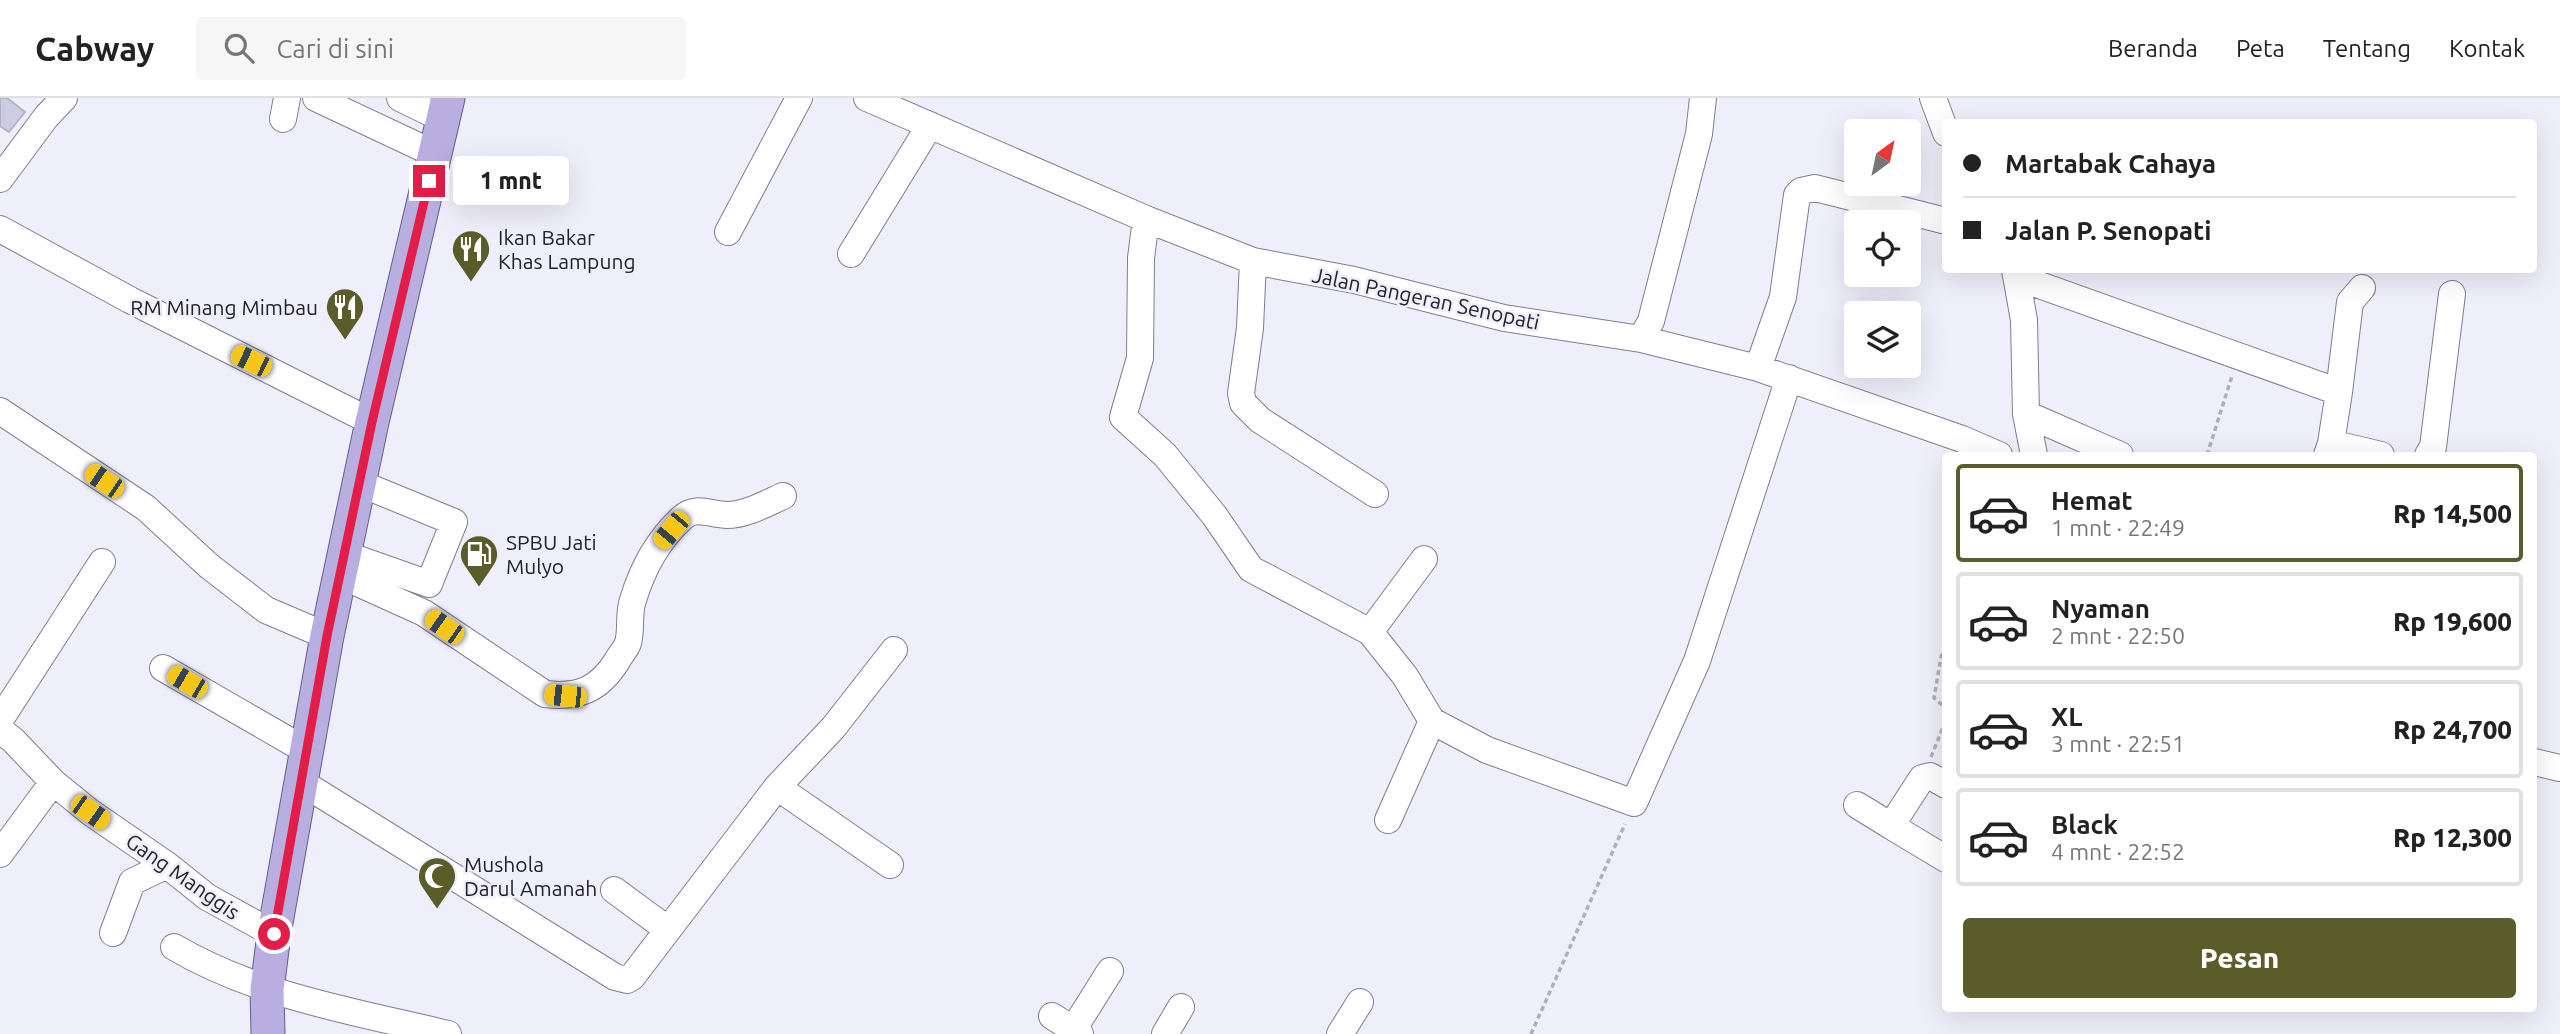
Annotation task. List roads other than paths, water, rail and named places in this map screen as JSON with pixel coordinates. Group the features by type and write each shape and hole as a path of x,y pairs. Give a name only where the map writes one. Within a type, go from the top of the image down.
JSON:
{"main road":[{"path":"268,1034 267,989 274,934 327,636 372,422 445,108"}],"street":[{"path":"0,179 46,117 64,98"},
{"path":"316,98 435,154"},
{"path":"400,98 445,108"},
{"path":"728,232 799,98"},
{"name":"Jalan Pangeran Senopati","path":"867,98 1146,219 1253,261 1354,280 1504,318 1641,339 1758,368 1992,452"},
{"path":"1641,339 1651,321 1699,134 1703,98"},
{"path":"1933,98 1942,122"},
{"path":"851,254 930,125"},
{"path":"1758,368 1783,297 1797,195 1801,191 1815,188 1942,220"},
{"path":"1146,219 1141,258 1140,358 1123,417 1165,455 1214,515 1251,569 1370,632 1405,676 1432,721 1487,750 1634,803 1697,661 1789,378"},
{"path":"0,229 130,300 372,422"},
{"path":"1253,261 1250,328 1241,393 1243,403 1260,420 1375,494"},
{"path":"2016,273 2242,359 2339,392"},
{"path":"2016,273 2024,320 2026,414 2033,452"},
{"path":"2355,452 2329,449 2350,302 2362,288"},
{"path":"2430,452 2433,447 2452,294"},
{"path":"0,411 146,508 209,566 266,610 327,636"},
{"path":"2026,414 2113,452"},
{"path":"342,564 429,584 454,522 359,483"},
{"path":"342,564 424,613 545,694 565,696 585,692 608,674 628,642 631,604 640,578 658,546 684,515 703,510 728,515 783,496"},
{"path":"1370,632 1423,559"},
{"path":"0,720 102,562"},
{"path":"163,668 304,767 615,977 625,981 632,977 777,788 832,728 894,650"},
{"path":"1388,820 1432,721"},
{"name":"Gang Manggis","path":"0,730 53,782 90,812 167,865 207,897 274,934"},
{"path":"2537,763 2560,768"},
{"path":"0,854 53,782"},
{"path":"1891,826 1934,782"},
{"path":"777,788 890,864"},
{"path":"1857,805 1942,857"},
{"path":"113,933 132,881 167,865"},
{"path":"614,890 667,929"},
{"path":"174,947 226,974 267,989 448,1034"},
{"path":"1068,1027 1110,971"},
{"path":"1340,1034 1360,1002"},
{"path":"1165,1034 1181,1007"}],"place":[{"name":"Ikan Bakar Khas Lampung","path":"471,283"},
{"name":"RM Minang Mimbau","path":"345,341"},
{"name":"SPBU Jati Mulyo","path":"479,588"},
{"name":"Mushola Darul Amanah","path":"437,910"}]}
